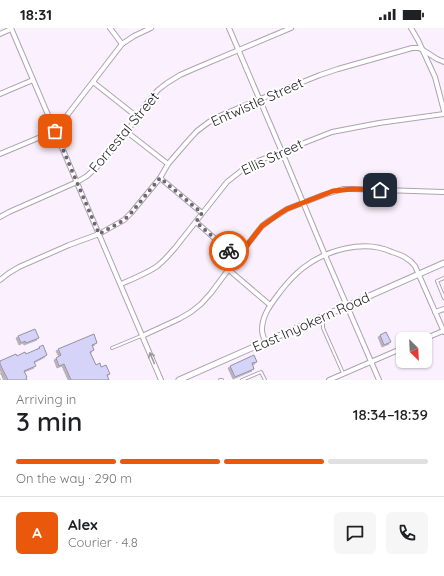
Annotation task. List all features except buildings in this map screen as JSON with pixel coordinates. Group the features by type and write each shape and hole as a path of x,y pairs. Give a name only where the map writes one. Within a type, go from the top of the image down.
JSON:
{"street":[{"path":"0,34 11,28 161,380"},
{"path":"110,28 122,44"},
{"path":"0,154 55,131 122,44 134,36 151,28"},
{"path":"229,28 379,380"},
{"name":"Forrestal Street","path":"0,217 77,182 86,176 99,165 127,132 140,110 158,90 167,83 180,75 290,28"},
{"path":"411,28 435,77 444,113"},
{"name":"Entwistle Street","path":"0,280 19,267 68,245 99,234 124,220 160,178 168,164 187,142 197,131 209,122 259,99 320,75 412,48 419,48 423,50"},
{"path":"423,50 444,62"},
{"path":"0,94 33,80"},
{"path":"93,82 136,116"},
{"name":"Ellis Street","path":"121,284 156,267 175,248 227,182 232,177 258,161 332,132 444,113"},
{"path":"127,132 168,164"},
{"path":"160,178 202,213"},
{"path":"142,336 179,319 201,304 262,226 279,214 323,195 343,189 444,192"},
{"path":"196,222 237,258"},
{"path":"265,342 262,331 264,318 270,306 294,275 309,263 325,255 339,250 364,246 390,250 412,262 419,274 444,332 432,336"},
{"name":"East Inyokern Road","path":"179,380 444,263"},
{"path":"229,270 270,306"},
{"path":"436,312 444,309"},
{"path":"329,380 396,351"}],"lane":[{"path":"444,278 437,281 443,290 444,298"},
{"path":"323,317 323,328 344,374"},
{"path":"112,348 142,336"},
{"path":"242,380 261,372 265,380"},
{"path":"0,376 2,380"}],"way so far":[{"path":"55,131 99,234 124,220 160,178 202,213 196,222 229,251"}],"route":[{"path":"229,251 237,258 262,226 287,209 333,191 343,189 380,190"}]}
